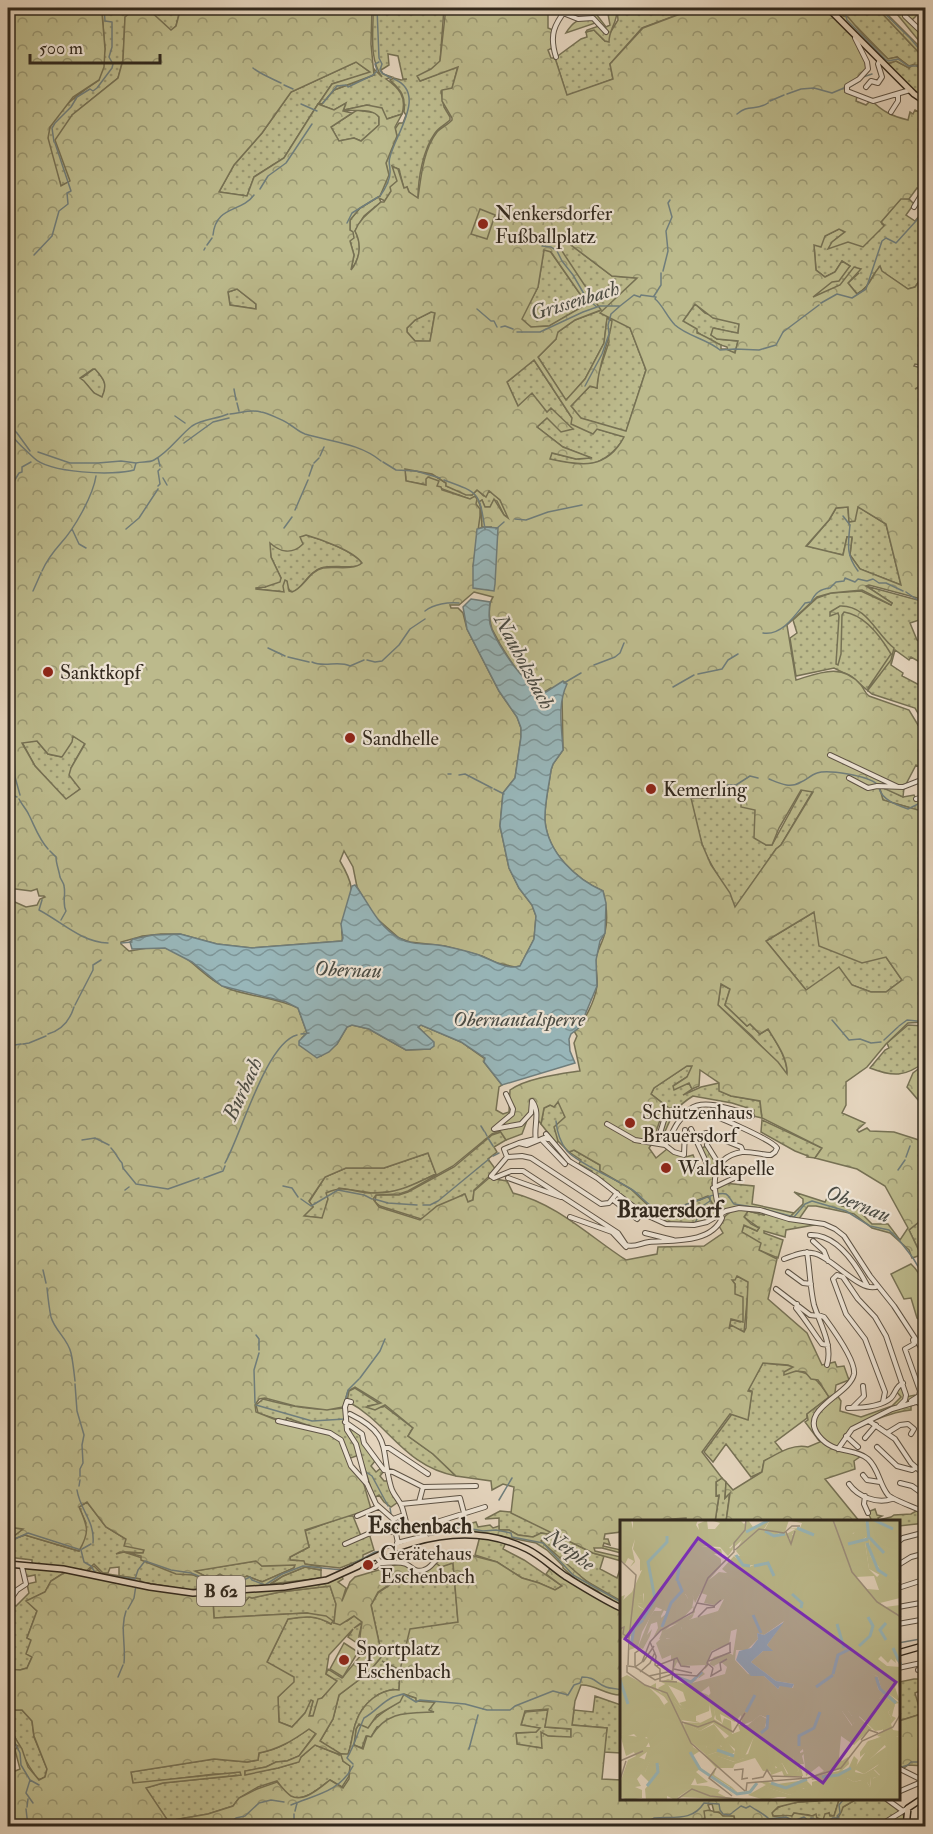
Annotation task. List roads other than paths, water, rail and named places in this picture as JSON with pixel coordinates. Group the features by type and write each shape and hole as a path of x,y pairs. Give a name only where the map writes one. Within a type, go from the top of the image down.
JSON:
{"main road":[{"path":"828,8 910,90 926,102"},
{"name":"B 62","path":"8,1564 60,1569 171,1591 193,1593 273,1589 321,1581 391,1551 398,1545 455,1534 483,1535 503,1539 534,1553 565,1575 620,1607"},
{"path":"900,1652 926,1645"},
{"path":"906,1827 906,1811 926,1796"}],"street":[{"path":"556,57 552,36 567,8"},
{"path":"563,13 578,19 593,18 606,32"},
{"path":"905,16 926,36"},
{"path":"856,36 868,69 859,79 847,86 846,90 873,101 910,90"},
{"path":"866,87 871,81 878,83 882,77 878,64 880,60"},
{"path":"891,112 898,101 898,94"},
{"path":"914,207 926,187"},
{"path":"830,755 899,787"},
{"path":"849,778 866,788 899,787 926,778"},
{"path":"916,799 926,796"},
{"path":"506,1094 513,1109 512,1114 494,1129 521,1124 531,1113 532,1101 537,1111 536,1140"},
{"path":"665,1144 680,1120 694,1106 705,1104 752,1116"},
{"path":"570,1217 612,1232 624,1246 680,1241 716,1228 722,1219 714,1191 714,1177 720,1166 731,1156 743,1152 768,1155 774,1153 777,1148 772,1142 707,1113 689,1113"},
{"path":"657,1143 665,1117"},
{"path":"607,1124 635,1140 665,1144 674,1152 684,1155 685,1130"},
{"path":"691,1129 708,1166"},
{"path":"694,1137 706,1133 741,1147 743,1152"},
{"path":"507,1157 504,1149 519,1143 527,1145 545,1138"},
{"path":"545,1138 565,1164"},
{"path":"545,1138 569,1161 597,1178 642,1213 660,1222 681,1226 706,1222 736,1208 753,1209 831,1227 842,1234 926,1355"},
{"path":"707,1145 720,1166"},
{"path":"617,1193 613,1200 607,1204 601,1204 531,1158 522,1156 507,1157 491,1176 494,1178 511,1171 523,1171 618,1233 629,1246"},
{"path":"714,1191 749,1170 766,1173"},
{"path":"508,1178 566,1199"},
{"path":"613,1200 638,1222 642,1213"},
{"path":"645,1233 680,1241"},
{"path":"810,1234 824,1237 838,1246 867,1286"},
{"path":"813,1242 824,1251 828,1261"},
{"path":"784,1259 807,1252 817,1254 867,1286 874,1288 878,1286"},
{"path":"807,1252 811,1284 828,1345 827,1365"},
{"path":"788,1272 803,1283 811,1284"},
{"path":"883,1402 885,1392 865,1339 846,1314 834,1283 833,1279 837,1275 843,1276 875,1317 886,1336 906,1398 899,1406"},
{"path":"849,1276 852,1290"},
{"path":"776,1288 810,1314 824,1317 851,1362 854,1372 850,1381 818,1411 814,1423 819,1437 838,1449 867,1458 892,1499"},
{"path":"797,1304 796,1308 822,1344 828,1345"},
{"path":"911,1332 915,1344 905,1349 920,1394 911,1401 926,1411"},
{"path":"863,1386 864,1396 850,1408 873,1406 883,1402 890,1398 898,1386 903,1383"},
{"path":"838,1449 852,1429 899,1406 926,1399"},
{"path":"351,1402 347,1401 345,1404 345,1422 356,1444 367,1484 378,1507 402,1527"},
{"path":"350,1414 373,1429 383,1441 391,1486 394,1496 401,1504 407,1525"},
{"path":"278,1421 336,1436 343,1443 351,1466 367,1484"},
{"path":"869,1421 895,1439 915,1468 926,1476"},
{"path":"345,1422 362,1434 363,1443 380,1466 388,1471 423,1487 476,1486"},
{"path":"887,1433 893,1428 908,1424 914,1429 911,1434"},
{"path":"864,1437 871,1434 876,1425"},
{"path":"846,1436 858,1447"},
{"path":"877,1447 897,1467 912,1470 915,1468"},
{"path":"385,1448 389,1448 428,1474"},
{"path":"862,1475 867,1480 880,1482"},
{"path":"900,1483 912,1486 926,1496"},
{"path":"849,1484 856,1492 865,1496 885,1501 892,1499 909,1504 926,1513"},
{"path":"419,1502 423,1487"},
{"path":"865,1496 864,1504 868,1513"},
{"path":"401,1504 460,1498 464,1513"},
{"path":"357,1516 378,1507"},
{"path":"420,1530 424,1526 485,1507"},
{"path":"393,1521 404,1515"},
{"path":"393,1521 398,1545"},
{"path":"345,1544 377,1530 395,1532 407,1525 420,1530 426,1538"},
{"path":"901,1537 926,1532"},
{"path":"375,1567 391,1551"},
{"path":"381,1563 403,1563 422,1571 427,1569 439,1556 452,1553"},
{"path":"900,1564 911,1557 926,1553"},
{"path":"376,1557 381,1563"},
{"path":"8,1600 26,1584 22,1567"},
{"path":"900,1587 926,1579"},
{"path":"900,1607 926,1602"},
{"path":"900,1624 926,1619"},
{"path":"900,1668 926,1662"},
{"path":"900,1769 925,1780"},
{"path":"900,1791 925,1780"},
{"path":"879,1827 906,1811 890,1801"},
{"path":"916,1827 926,1822"}],"water":[{"path":"498,528 494,591 473,588 477,529"},
{"name":"Obernautalsperre","path":"471,599 490,602 492,630 507,657 531,685 546,692 563,681 567,684 561,708 563,750 551,770 546,802 547,833 565,864 583,879 603,891 606,903 605,933 600,941 596,960 597,986 580,1027 571,1034 569,1039 570,1051 575,1063 502,1085 484,1062 485,1058 461,1042 421,1025 418,1027 434,1042 434,1046 430,1049 406,1050 369,1029 352,1025 347,1027 337,1044 329,1052 317,1058 299,1045 299,1041 307,1033 298,1008 286,1002 222,986 192,962 165,948 132,949 130,942 133,939 153,935 180,934 217,944 252,948 342,941 341,924 352,886 355,885 385,927 404,941 439,945 476,954 509,967 520,966 534,939 536,916 532,905 519,888 509,868 500,826 503,793 515,778 521,728 467,629 463,607"}],"waterway":[{"path":"54,142 52,128 55,123 71,107 77,97 90,89 93,91 97,88 112,68 113,64 109,57 112,47 112,22 105,21 104,8"},
{"path":"377,8 379,58 382,64 380,70 391,78"},
{"path":"844,8 847,20 885,59 888,61 898,59 908,66 919,66 926,73"},
{"path":"879,8 926,57"},
{"path":"377,70 375,64 379,62"},
{"path":"253,68 281,83"},
{"path":"323,103 337,86 346,85 348,87 377,71"},
{"path":"863,77 872,74"},
{"path":"380,196 389,180 389,159 407,115 409,104 404,85 394,79"},
{"path":"848,88 860,81"},
{"path":"284,85 293,89"},
{"path":"787,94 801,89 814,88 832,93 844,88"},
{"path":"770,101 784,95"},
{"path":"737,114 745,109 760,107 768,103"},
{"path":"301,104 317,111"},
{"path":"260,189 268,176 286,163 312,124"},
{"path":"34,255 52,236 59,211 68,204 67,193 71,191 55,143"},
{"path":"213,235 215,225 224,214 243,205 254,195"},
{"path":"347,223 352,213 378,197"},
{"path":"663,271 668,251 666,231 672,217 668,203 670,200"},
{"name":"Grissenbach","path":"821,303 837,294 852,298 866,289 882,241 886,238 896,243 926,210"},
{"path":"207,245 212,238"},
{"path":"542,246 551,247 557,251 587,299 597,307"},
{"path":"654,296 661,285 661,273"},
{"name":"Grissenbach","path":"517,332 540,332 583,312 600,306 620,306 634,295 640,297 641,295 656,297 655,299 675,325 720,350 759,350 776,345 783,332 819,305"},
{"path":"585,386 602,354 609,334 608,325 611,314 620,306"},
{"name":"Grissenbach","path":"477,309 494,321 497,327"},
{"name":"Grissenbach","path":"501,327 513,329"},
{"path":"234,389 236,400"},
{"path":"237,403 239,411"},
{"name":"Nauholzbach","path":"230,414 250,411 264,413 303,433 364,450 381,461"},
{"name":"Nauholzbach","path":"8,432 34,458 53,467 82,472 125,472 134,470 136,463 152,461 159,457 192,426 228,414"},
{"path":"175,416 185,423"},
{"path":"184,443 213,422 229,418"},
{"path":"8,424 30,451"},
{"path":"320,456 324,447"},
{"path":"38,452 70,463 121,461 136,463"},
{"path":"158,458 160,466"},
{"path":"314,463 319,458"},
{"path":"8,486 22,472 22,467 31,462"},
{"name":"Nauholzbach","path":"383,462 396,470 416,471 440,478"},
{"path":"309,476 313,465"},
{"path":"158,486 160,469"},
{"path":"42,571 82,512 96,476"},
{"path":"163,478 167,485"},
{"path":"295,510 308,480"},
{"name":"Nauholzbach","path":"444,480 465,488 476,496 485,529"},
{"path":"126,529 139,518 158,489"},
{"path":"515,519 526,520 548,512 582,505"},
{"path":"843,516 850,525 849,550 851,560 858,571"},
{"path":"284,528 292,517"},
{"path":"496,529 504,522"},
{"path":"72,529 79,544 86,548"},
{"path":"33,591 41,573"},
{"path":"763,633 776,632 781,629 805,603 811,602 818,592 830,588 836,582 844,581 845,578 855,582 858,579 867,581 873,579 903,591"},
{"path":"906,592 916,599 926,601"},
{"path":"425,611 441,604 459,603"},
{"path":"367,660 382,661 399,645 410,629 425,619"},
{"path":"594,665 615,657 620,653 624,643"},
{"path":"268,648 285,656"},
{"path":"698,674 722,669 728,660 738,654"},
{"path":"288,657 309,662"},
{"path":"312,662 350,666 364,660"},
{"path":"564,683 581,673"},
{"path":"673,687 694,675"},
{"path":"10,711 13,730"},
{"path":"13,733 15,777 20,795"},
{"path":"769,779 785,785 793,785 817,773 830,772 857,776 877,784"},
{"path":"459,775 465,774 492,788"},
{"path":"702,793 716,792 728,785 736,785 750,776 758,778"},
{"path":"879,788 887,799 908,809 926,802"},
{"path":"494,789 504,794"},
{"path":"8,793 17,797"},
{"path":"19,799 48,849"},
{"path":"50,851 56,857 64,885 66,911 61,920"},
{"name":"Obernau","path":"42,900 39,910 80,935 108,943"},
{"name":"Obernau","path":"121,943 132,942"},
{"path":"75,1005 93,970 93,965 101,960"},
{"path":"48,1034 65,1024 74,1007"},
{"path":"832,1020 849,1040 881,1042"},
{"path":"899,1026 907,1020 926,1022"},
{"path":"884,1040 898,1027"},
{"path":"301,1034 309,1033"},
{"name":"Burbach","path":"225,1163 255,1092 275,1054 286,1042 297,1035"},
{"path":"23,1044 46,1036"},
{"path":"8,1046 21,1044"},
{"name":"Obernau","path":"556,1121 561,1140 572,1156 631,1189 654,1207 665,1209 680,1207 715,1195 726,1194 734,1204 759,1208"},
{"path":"481,1126 484,1131"},
{"path":"485,1132 487,1136"},
{"path":"82,1140 95,1138 109,1145"},
{"path":"488,1138 493,1146"},
{"path":"906,1157 910,1146"},
{"name":"Burbach","path":"111,1148 136,1184 168,1189 199,1178"},
{"path":"493,1156 499,1153"},
{"path":"423,1205 430,1205 438,1201 489,1159"},
{"path":"898,1170 905,1160"},
{"name":"Burbach","path":"204,1178 223,1171 225,1166"},
{"name":"Obernau","path":"580,1166 594,1174"},
{"path":"283,1186 292,1188 298,1197"},
{"path":"125,1190 129,1187"},
{"path":"301,1199 311,1206 338,1190 364,1195 372,1199"},
{"path":"695,1223 701,1207 710,1201 710,1196"},
{"path":"374,1199 388,1203 417,1205"},
{"name":"Obernau","path":"764,1209 794,1217 805,1204 812,1201 846,1211 870,1226 889,1230 913,1258 926,1280"},
{"path":"43,1270 46,1283"},
{"path":"47,1288 51,1317 69,1348 75,1381"},
{"name":"Obernau","path":"926,1321 922,1323 926,1341"},
{"path":"256,1335 259,1339 259,1350"},
{"path":"360,1378 380,1351 385,1339"},
{"path":"255,1403 254,1370 259,1353"},
{"path":"344,1406 348,1390 359,1379"},
{"path":"75,1384 77,1411 84,1435 80,1476"},
{"path":"256,1405 312,1421 345,1419"},
{"path":"366,1472 372,1476 388,1506"},
{"path":"499,1500 512,1478"},
{"path":"79,1486 80,1480"},
{"path":"77,1490 92,1528 93,1543"},
{"path":"390,1508 391,1514"},
{"path":"395,1519 405,1522"},
{"name":"Netphe","path":"435,1535 461,1527 483,1531 496,1530 511,1533 512,1537 543,1543 573,1575 620,1601"},
{"name":"Netphe","path":"8,1542 28,1533 81,1550 84,1562 91,1566 96,1574 135,1579 145,1561 171,1570 191,1573 211,1581 221,1577 235,1584 250,1577 265,1585 282,1574 303,1566 342,1570 375,1552 383,1551"},
{"path":"82,1549 91,1544"},
{"path":"128,1609 134,1598 136,1585"},
{"path":"124,1663 123,1624 126,1611"},
{"name":"Netphe","path":"900,1643 926,1638"},
{"path":"118,1677 123,1665"},
{"path":"353,1764 347,1758 364,1718 389,1699 403,1694 416,1702 420,1700 465,1704 487,1710 510,1710 553,1691 568,1695 574,1685 580,1683 582,1677 593,1679 606,1687 620,1690"},
{"path":"469,1749 478,1715"},
{"path":"8,1729 20,1753 21,1765 30,1780 26,1793 33,1803"},
{"path":"900,1768 911,1762 926,1762"},
{"path":"291,1805 334,1787 348,1775 353,1766"},
{"path":"30,1780 39,1785"},
{"path":"27,1807 28,1799"},
{"path":"225,1826 236,1818 245,1816 259,1803 271,1800 284,1802"},
{"path":"733,1812 741,1806 746,1808 750,1806 769,1819 786,1817 794,1821 804,1817 809,1821 811,1818 826,1822 839,1818 837,1816 840,1813 839,1805 842,1801"},
{"path":"295,1811 297,1803"},
{"path":"600,1826 604,1821 645,1821 654,1818 688,1816 704,1803 719,1804 723,1814 732,1813"},
{"path":"26,1809 28,1826"},
{"path":"294,1814 294,1826"},
{"path":"555,1826 561,1821 578,1821 579,1825 584,1820 596,1826"},
{"path":"773,1826 774,1820"}],"place":[{"name":"Nenkersdorfer Fußballplatz","path":"483,224"},
{"name":"Sanktkopf","path":"48,672"},
{"name":"Sandhelle","path":"350,738"},
{"name":"Kemerling","path":"651,789"},
{"name":"Schützenhaus Brauersdorf","path":"630,1123"},
{"name":"Waldkapelle","path":"666,1168"},
{"name":"Gerätehaus Eschenbach","path":"368,1565"},
{"name":"Sportplatz Eschenbach","path":"344,1660"}],"district":[{"name":"Brauersdorf","path":"669,1210"},
{"name":"Eschenbach","path":"420,1526"}]}
